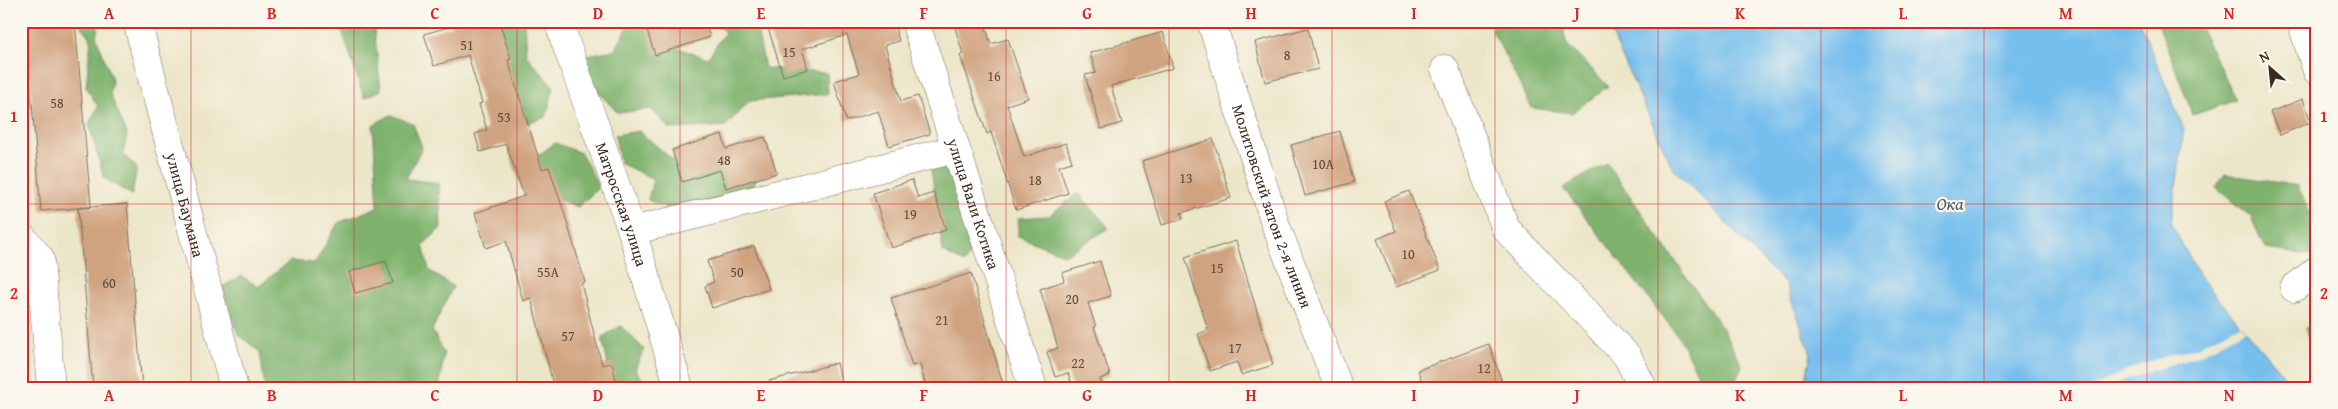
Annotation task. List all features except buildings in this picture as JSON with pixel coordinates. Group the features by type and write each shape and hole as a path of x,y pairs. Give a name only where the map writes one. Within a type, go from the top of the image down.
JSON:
{"street":[{"name":"улица Баумана","path":"137,21 234,388"},
{"name":"Матросская улица","path":"558,21 632,231 679,388"},
{"name":"улица Вали Котика","path":"915,21 1033,388"},
{"name":"Молитовский затон 2-я линия","path":"1211,21 1276,226 1339,388"},
{"path":"2301,21 2317,71"},
{"path":"1445,69 1506,229 1627,356 1643,388"},
{"path":"632,231 956,149"},
{"path":"21,236 40,258 51,388"},
{"path":"2294,288 2317,270"}],"green space":[{"path":"81,21 100,21 96,36 112,79 110,94 127,134 123,154 137,168 132,195 104,178 89,124 98,107 86,87 91,39 81,26"},
{"path":"339,21 381,21 374,29 381,90 364,98"},
{"path":"487,21 524,21 526,55 554,87 546,117 518,126"},
{"path":"631,21 656,21 665,44 708,58 725,32 713,21 755,21 765,68 827,73 828,94 749,101 726,126 670,129 651,109 618,113 583,76 577,57 615,50"},
{"path":"1493,21 1562,21 1566,43 1608,86 1572,113 1532,108 1493,32"},
{"path":"2157,21 2197,21 2236,100 2193,115"},
{"path":"391,115 413,124 422,147 406,179 439,183 441,228 423,245 429,270 453,287 432,330 444,354 439,388 265,388 260,352 238,334 222,287 242,276 258,287 290,261 315,263 338,223 378,207 373,125"},
{"path":"639,131 687,172 736,160 759,169 752,191 674,211 648,200 653,179 620,163 615,135"},
{"path":"555,143 581,153 599,187 578,207 546,195 532,160"},
{"path":"942,158 961,170 978,244 964,263 943,252 931,169"},
{"path":"1607,163 1722,328 1742,366 1732,388 1705,388 1678,336 1563,188"},
{"path":"2225,174 2298,186 2317,233 2317,256 2265,249 2251,217 2216,188"},
{"path":"1078,193 1109,228 1065,255 1018,236 1018,218 1049,216"},
{"path":"621,326 644,349 635,369 648,388 613,388 602,337"},
{"path":"2317,326 2317,361 2305,328"}],"water":[{"name":"Ока","path":"1606,21 2139,21 2184,129 2171,224 2201,278 2294,388 1804,388 1811,354 1786,285 1672,167"}],"pier":[{"path":"2240,324 2245,330 2199,355 2124,380 2109,388 2093,387 2138,365 2199,346"}]}
